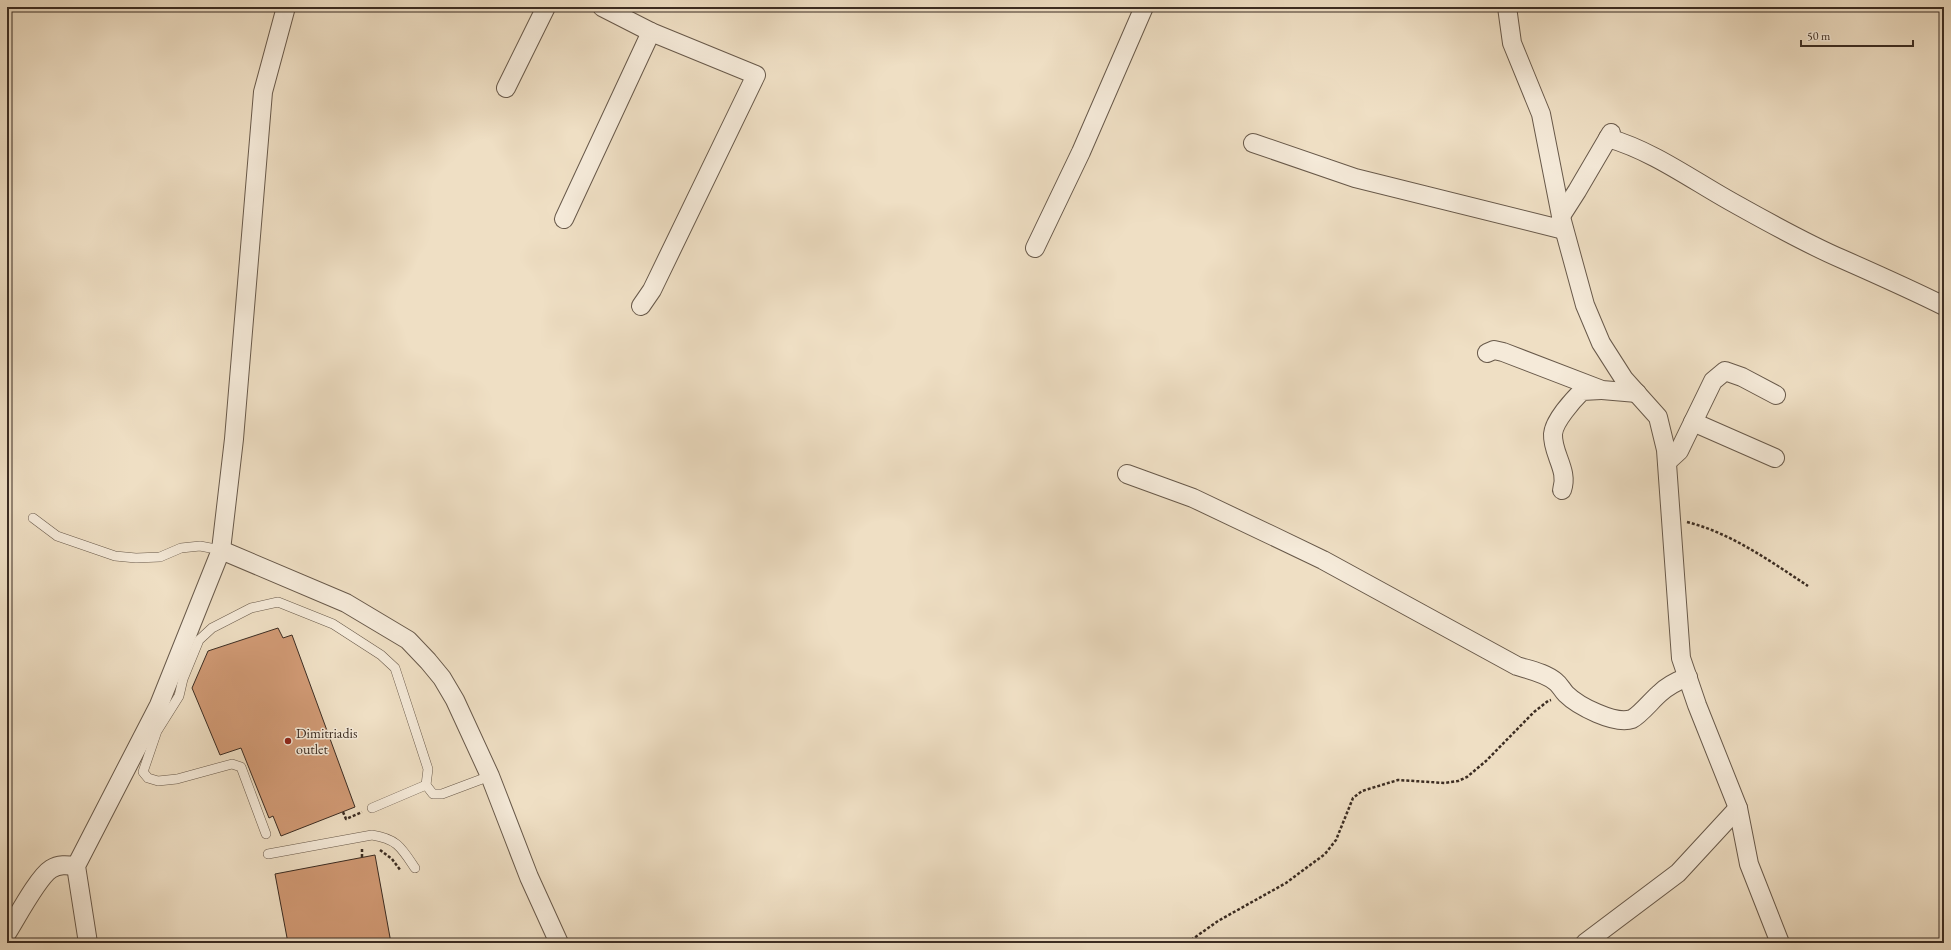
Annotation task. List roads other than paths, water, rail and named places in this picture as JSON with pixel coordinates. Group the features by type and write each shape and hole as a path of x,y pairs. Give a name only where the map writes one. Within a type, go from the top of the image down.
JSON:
{"street":[{"path":"88,943 76,866 159,705 221,550 234,439 263,92 286,7"},
{"path":"506,88 546,7"},
{"path":"602,7 651,32 756,76 659,275 641,306"},
{"path":"1035,248 1082,152 1144,7"},
{"path":"1507,7 1512,43 1541,114 1563,223 1585,305 1601,343 1624,379 1658,417 1668,462 1681,658 1738,808 1749,864 1780,943"},
{"path":"564,219 651,32"},
{"path":"1563,223 1577,191 1609,136 1650,154 1739,206 1784,230 1842,259 1871,270 1944,306"},
{"path":"1253,143 1355,178 1563,223"},
{"path":"1487,353 1494,350 1504,352 1602,390"},
{"path":"1668,462 1679,451 1713,381 1725,372 1742,377 1776,395"},
{"path":"1562,490 1565,477 1555,449 1553,433 1557,423 1571,402 1582,391 1602,390 1637,393"},
{"path":"1693,422 1775,458"},
{"path":"1126,474 1194,498 1323,560 1517,666 1557,682 1570,698 1603,716 1620,719 1632,718 1660,692 1676,681 1688,677"},
{"path":"221,550 346,603 408,640 442,678 455,700 490,776 529,877 559,943"},
{"path":"1585,943 1678,873 1738,808"},
{"path":"7,933 41,880 51,869 64,865 76,866"}],"lane":[{"path":"33,518 57,536 115,556 136,558 160,557 181,548 200,546 221,550"},
{"path":"266,834 241,767 232,764 177,779 158,781 148,778 143,772 157,731 179,696 183,679 199,640 212,628 251,608 278,602 333,624 381,654 395,668 428,769 426,785 433,794 442,794 490,776"},
{"path":"372,808 426,785"},
{"path":"268,854 372,835 388,838 403,850 415,868"}],"place":[{"name":"Dimitriadis outlet","path":"288,741"}]}
